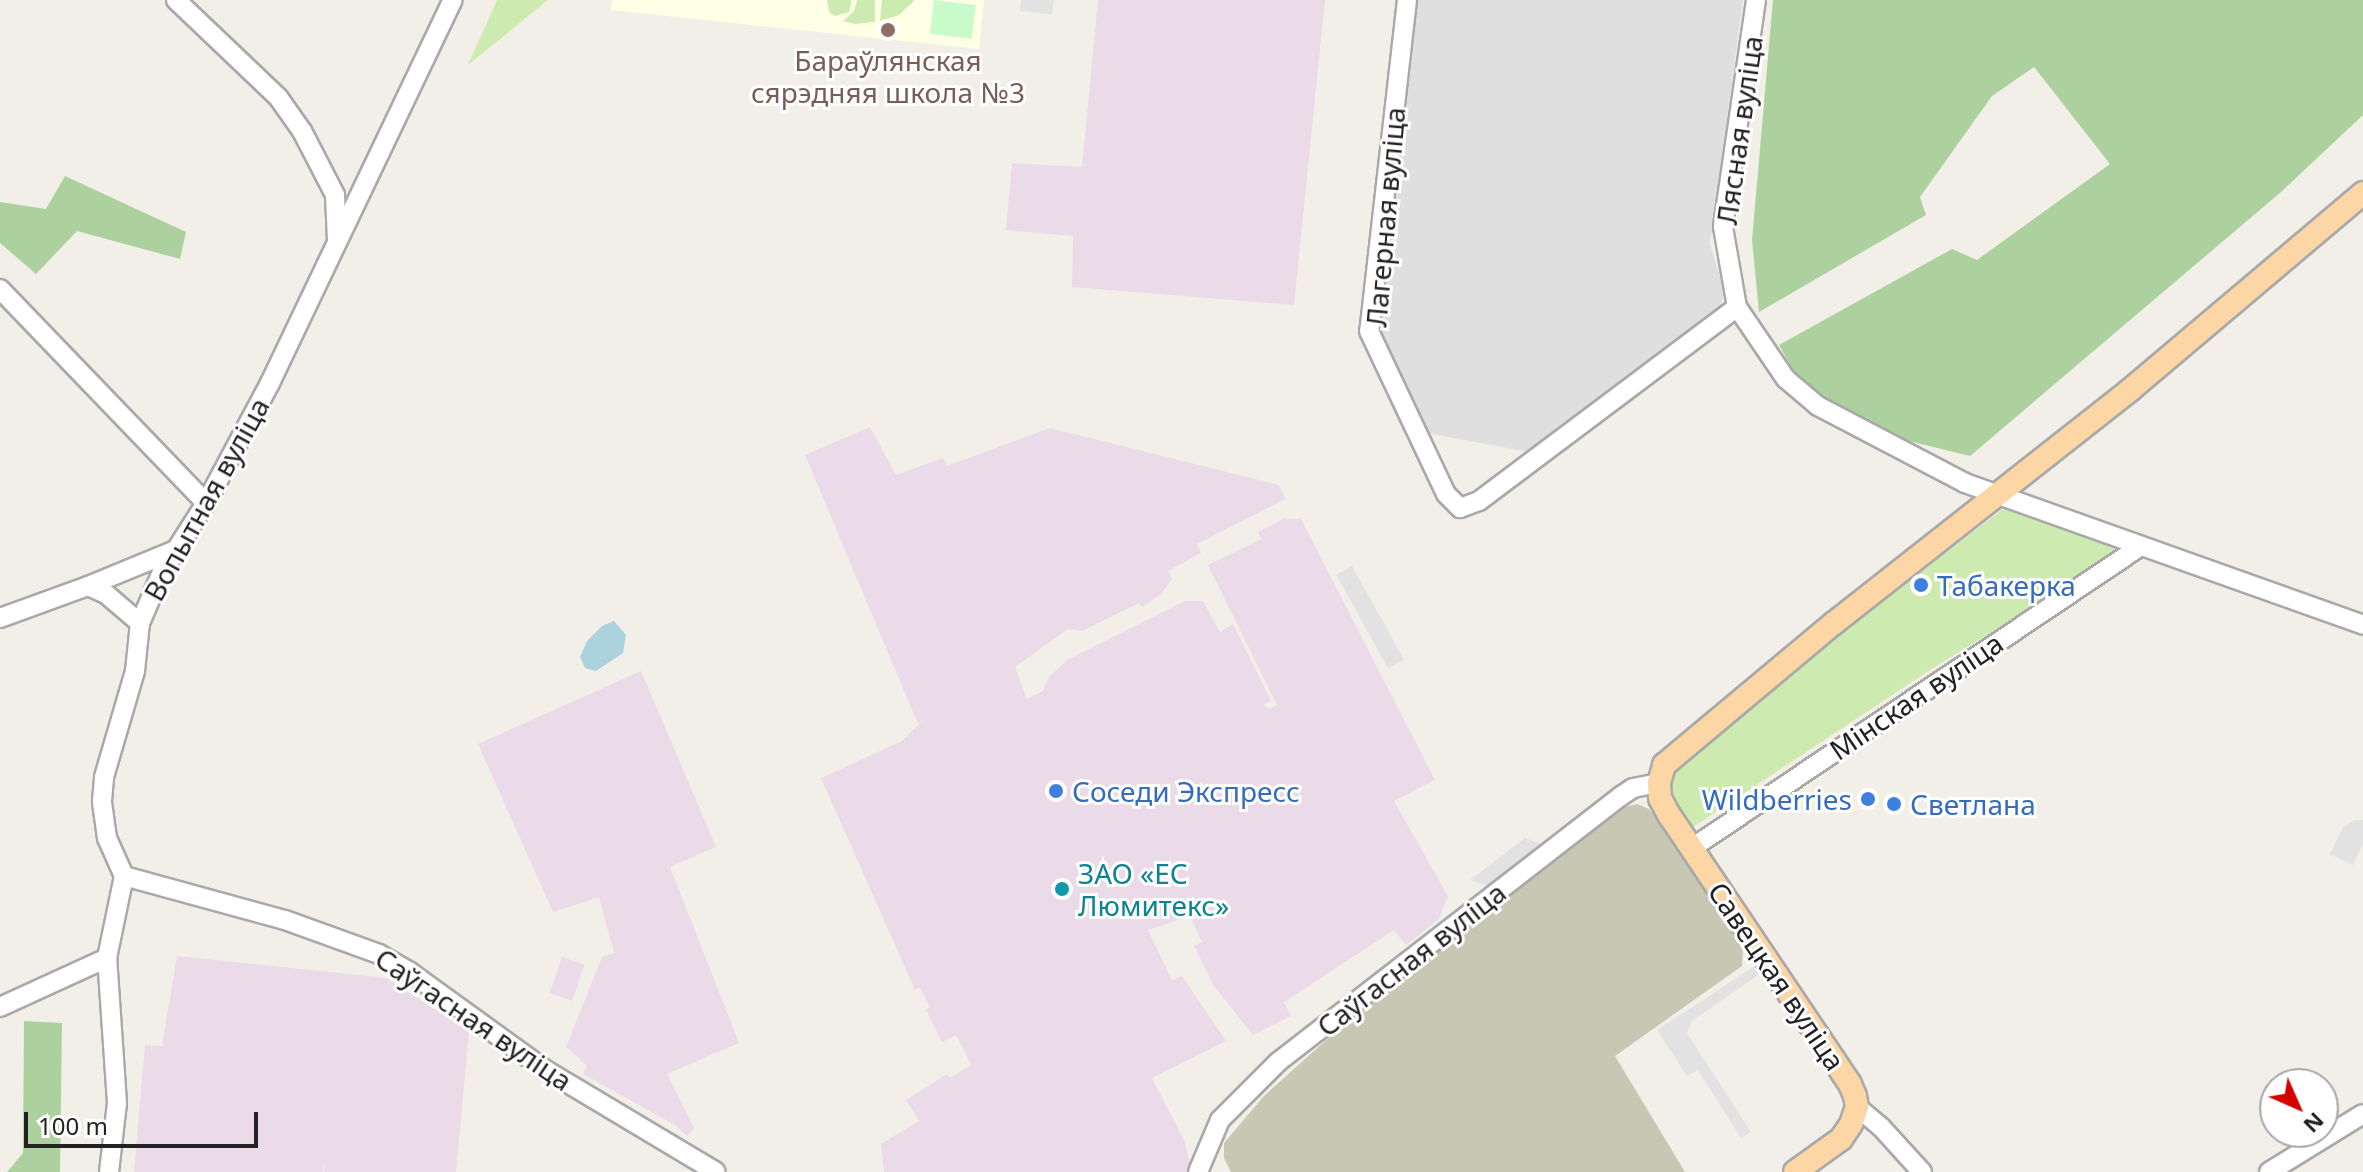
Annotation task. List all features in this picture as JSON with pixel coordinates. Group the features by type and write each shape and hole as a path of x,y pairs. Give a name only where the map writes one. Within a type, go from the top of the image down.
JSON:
{"main road":[{"path":"1661,774 1834,623 2130,390 2363,193"},
{"name":"Савецкая вуліца","path":"1661,774 1660,798 1850,1084 1857,1107"},
{"path":"1795,1172 1841,1139 1857,1107"}],"street":[{"path":"176,0 278,97 302,131 335,195 337,250"},
{"name":"Вопытная вуліца","path":"124,876 107,838 102,801 104,777 135,671 140,623 162,572 206,503 337,250 453,0"},
{"name":"Лагерная вуліца","path":"1407,0 1369,331 1446,494 1460,508 1479,501 1737,307"},
{"name":"Лясная вуліца","path":"1737,307 1723,227 1756,0"},
{"path":"0,289 206,503"},
{"path":"1737,307 1786,379 1818,406 1965,483 2363,625"},
{"name":"Мінская вуліца","path":"1692,848 2141,546"},
{"path":"0,618 179,549"},
{"path":"88,586 106,594 140,623"},
{"name":"Саўгасная вуліца","path":"1198,1172 1220,1120 1278,1062 1621,796 1661,774"},
{"path":"109,1172 117,1103 107,958 124,876"},
{"name":"Саўгасная вуліца","path":"124,876 285,920 369,949 410,972 544,1069 716,1172"},
{"path":"0,1007 107,958"},
{"name":"Савецкая вуліца","path":"1857,1107 1881,1127 1922,1172"},
{"path":"2269,1172 2363,1114"}],"shaded area":[{"name":"Бараўлянская сярэдняя школа №3","path":"612,0 984,0 979,49 611,10"},
{"path":"1021,0 1054,0 1052,14 1020,11"},
{"path":"1098,0 1325,0 1294,305 1072,287 1073,236 1006,230 1012,163 1082,167"},
{"path":"1414,0 1743,0 1710,244 1725,292 1721,305 1529,452 1422,432 1375,329"},
{"path":"870,427 896,475 943,458 947,466 1050,428 1279,485 1285,499 1197,544 1201,553 1168,571 1172,579 1161,594 1142,607 1139,603 1082,631 1068,629 1015,667 1027,699 1043,691 1049,677 1067,660 1185,601 1203,601 1220,632 1233,624 1271,701 1263,705 1269,709 1277,705 1208,565 1261,539 1258,532 1283,519 1301,519 1435,780 1394,801 1448,896 1439,919 1406,945 1394,930 1284,1002 1291,1016 1253,1035 1214,986 1194,946 1202,942 1190,916 1148,930 1172,980 1182,976 1226,1041 1152,1078 1185,1142 1191,1169 1186,1172 884,1172 881,1144 919,1121 906,1100 947,1074 950,1078 971,1065 956,1035 942,1042 926,1010 930,1007 920,988 915,990 821,778 902,741 924,719 918,724 805,455"},
{"path":"1352,566 1404,660 1388,668 1336,575"},
{"path":"641,671 716,847 670,867 739,1043 667,1074 694,1128 687,1136 675,1125 583,1074 587,1066 566,1047 602,957 614,953 599,897 553,912 478,744"},
{"path":"1637,804 1649,809 1662,825 1743,947 1742,966 1615,1056 1685,1172 1231,1172 1224,1158 1224,1143 1264,1096 1345,1023 1604,820 1621,808"},
{"path":"2355,820 2363,820 2363,844 2353,865 2330,854 2343,827"},
{"path":"1525,838 1544,845 1493,887 1470,880"},
{"path":"177,956 386,978 469,1031 456,1172 324,1172 323,1158 323,1172 134,1172 145,1045 162,1046"},
{"path":"562,957 585,965 572,1001 550,993"},
{"path":"1753,967 1760,974 1693,1020 1687,1033 1751,1132 1741,1138 1698,1070 1687,1076 1657,1030"}],"green space":[{"path":"497,0 548,0 468,65"},
{"path":"827,0 851,0 849,12 835,16 829,12"},
{"path":"857,0 875,0 875,22 855,24 843,21 854,11"},
{"path":"882,0 915,0 899,15 880,21"},
{"path":"934,0 976,5 972,39 930,34"},
{"path":"1773,0 2363,0 2363,115 2281,192 1970,456 1888,436 1803,388 1779,345 1952,249 1977,260 2110,164 2034,67 1992,96 1920,197 1926,215 1759,312 1752,240"},
{"path":"65,176 186,232 180,259 77,231 36,274 0,243 0,202 46,209"},
{"path":"2003,509 2124,550 1930,670 1687,831 1672,794 1671,777 1686,752"},
{"path":"24,1021 62,1023 60,1172 7,1172 23,1153"}],"water":[{"path":"614,621 626,635 623,653 596,671 585,668 580,657 587,641 602,626"}],"place":[{"name":"Бараўлянская сярэдняя школа №3","path":"888,30"},
{"name":"Табакерка","path":"1921,585"},
{"name":"Соседи Экспресс","path":"1056,791"},
{"name":"Wildberries","path":"1868,799"},
{"name":"Светлана","path":"1894,804"},
{"name":"ЗАО «ЕС Люмитекс»","path":"1062,889"}]}
